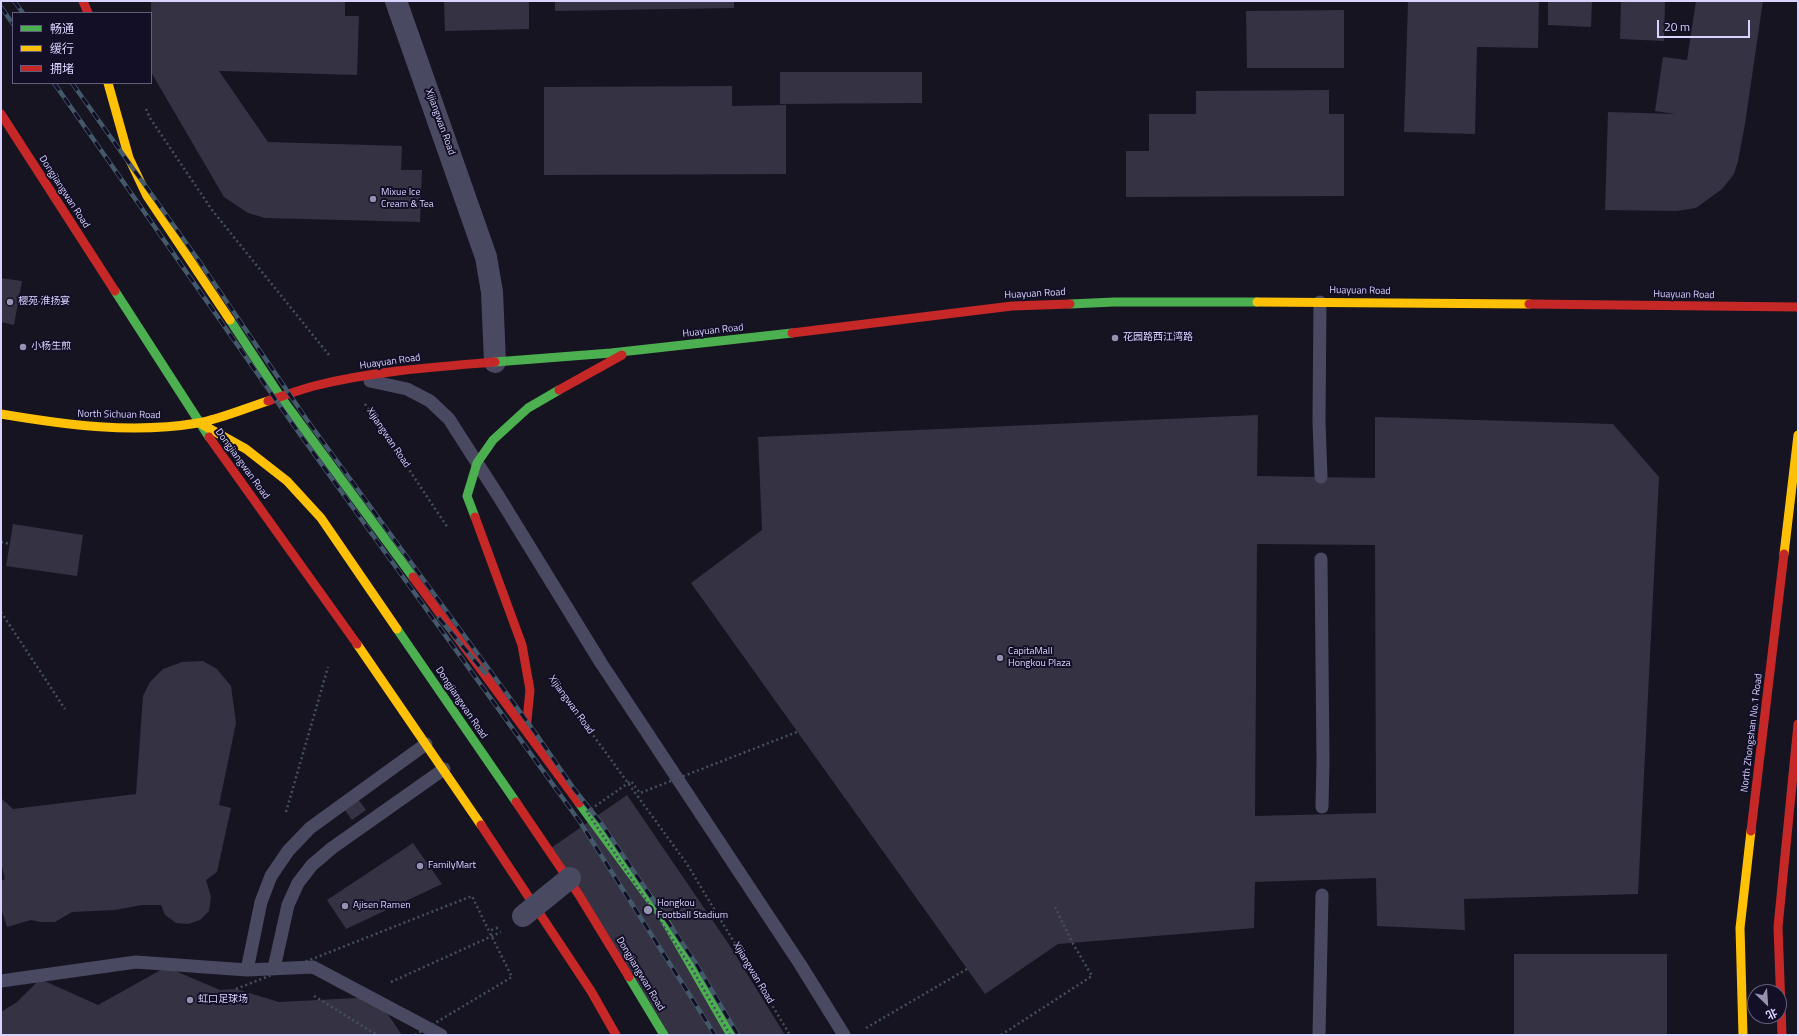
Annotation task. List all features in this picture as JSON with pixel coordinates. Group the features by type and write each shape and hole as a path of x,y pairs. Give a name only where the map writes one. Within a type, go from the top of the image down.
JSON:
{"main road":[{"path":"83,1 88,12"},
{"path":"108,84 129,158 147,196 280,396 663,917 731,1035"},
{"name":"Dongjiangwan Road","path":"1,114 199,423 344,625 444,769 591,991 616,1035"},
{"name":"Huayuan Road","path":"280,396 314,386 348,379 419,368 628,351 745,339 1012,306 1114,302 1320,302 1798,307"},
{"path":"526,730 530,690 522,645 467,496 476,463 493,440 528,408 628,351"},
{"name":"North Sichuan Road","path":"1,414 82,426 147,428 199,423 280,396"},
{"name":"Dongjiangwan Road","path":"199,423 246,448 287,481 321,518 579,895 664,1035"},
{"name":"North Zhongshan No.1 Road","path":"1743,1035 1740,928 1798,435"},
{"path":"1782,1035 1778,927 1798,724"}],"street":[{"name":"Xijiangwan Road","path":"396,1 486,257 492,292 495,362"},
{"path":"523,916 570,878"}],"lane":[{"path":"1320,302 1319,422 1321,477"},
{"path":"348,379 380,382 407,389 430,401 449,419 601,663 800,964 844,1035"},
{"path":"1321,559 1324,761 1322,807"},
{"path":"247,970 261,902 271,876 288,851 310,828 426,744"},
{"path":"274,968 288,905 298,883 312,865 332,848 444,769"},
{"path":"1320,1035 1322,895"},
{"path":"1,981 136,962 247,970 313,967 441,1035"}],"path":[{"path":"143,104 150,118 212,210 348,379"},
{"name":"Xijiangwan Road","path":"348,379 450,532"},
{"path":"1,542 10,544"},
{"path":"1,612 65,709"},
{"path":"286,812 328,667"},
{"name":"Xijiangwan Road","path":"553,681 687,864 790,1035"},
{"path":"731,1035 691,967 587,812 631,781 640,793 797,732"},
{"path":"236,989 472,896 512,977 416,1035"},
{"path":"1001,1035 1092,976 1072,942 1055,907"},
{"path":"489,931 523,916"},
{"path":"390,982 503,931"},
{"path":"860,1031 967,969"},
{"path":"334,1008 341,1005"}],"building":[{"path":"151,1 345,1 345,16 359,16 357,75 219,71 268,142 402,146 401,170 422,170 420,222 265,218 248,213 224,197 152,74"},
{"path":"444,1 529,1 529,29 445,31"},
{"path":"555,1 734,1 734,8 555,11"},
{"path":"1408,1 1539,1 1538,48 1477,47 1475,134 1404,132"},
{"path":"1548,1 1592,1 1591,27 1548,25"},
{"path":"1621,1 1665,1 1664,41 1620,39"},
{"path":"1696,1 1763,1 1745,124 1734,174 1722,189 1696,208 1677,211 1605,210 1608,112 1675,114 1655,111 1663,57 1687,60"},
{"path":"1344,10 1344,68 1247,68 1246,11"},
{"path":"780,72 922,72 922,103 780,104"},
{"path":"732,86 732,106 786,105 786,174 544,175 544,87"},
{"path":"1329,90 1329,114 1344,114 1344,196 1126,197 1126,151 1149,151 1149,114 1196,114 1196,91"},
{"name":"樱苑·淮扬宴","path":"1,278 22,281 14,325 1,322"},
{"name":"CapitaMall Hongkou Plaza","path":"1258,415 1257,476 1375,478 1375,417 1613,424 1659,477 1638,894 1464,899 1465,930 1377,926 1376,878 1255,882 1254,928 1058,944 985,994 691,583 762,530 758,437","holes":["1257,544 1375,545 1376,813 1255,816"]},
{"path":"13,524 83,535 77,576 6,566"},
{"path":"203,661 217,669 231,686 236,723 219,805 231,808 217,872 206,880 211,897 209,911 200,920 188,924 176,923 165,915 161,905 142,905 115,910 72,912 55,922 40,922 31,920 7,927 1,908 1,881 5,879 1,863 1,798 13,809 136,794 143,696 150,682 163,669 182,662"},
{"name":"Hongkou Football Stadium","path":"627,795 728,943 785,1035 667,1035 551,848"},
{"path":"358,799 366,810 352,820 344,809"},
{"path":"413,843 442,884 346,929 327,900"},
{"path":"1514,954 1667,954 1667,1035 1514,1035"},
{"name":"虹口足球场","path":"166,967 220,990 236,989 279,1002 376,997 402,1035 1,1035 1,1012 17,1002 40,979 98,1005"}],"railway":[{"path":"14,1 22,12"},
{"path":"1,7 12,23"},
{"path":"55,84 299,433 580,822 715,1035"},
{"path":"73,84 199,261 307,420 534,731 574,789 601,823 695,962 738,1035"},
{"path":"439,618 485,673"}],"traffic: fast":[{"path":"115,291 209,437"},
{"path":"1070,304 1114,302 1257,302"},
{"path":"230,320 280,396 413,577"},
{"path":"495,362 611,353 792,333"},
{"path":"475,517 467,496 477,463 493,440 528,408 559,390"},
{"path":"397,629 516,802"},
{"path":"579,803 663,917 731,1035"},
{"path":"629,977 664,1035"}],"traffic: slow":[{"path":"108,84 129,158 147,196 230,320"},
{"path":"1257,302 1529,304"},
{"path":"1,414 75,425 149,428 198,423 268,401"},
{"path":"203,425 246,449 287,481 321,518 397,629"},
{"path":"1784,554 1798,435"},
{"path":"357,644 481,825"},
{"path":"1743,1035 1740,928 1751,831"}],"traffic: jam":[{"path":"83,1 88,12"},
{"path":"1,114 115,291"},
{"path":"792,333 1012,306 1070,304"},
{"path":"1529,304 1798,307"},
{"path":"559,390 622,355"},
{"path":"268,401 314,386 381,373 495,362"},
{"path":"209,437 357,644"},
{"path":"475,517 522,645 530,690 526,730"},
{"path":"1751,831 1784,554"},
{"path":"413,577 579,803"},
{"path":"1782,1035 1778,927 1798,724"},
{"path":"516,802 579,895 629,977"},
{"path":"481,825 591,991 616,1035"}],"place":[{"name":"Mixue Ice Cream & Tea","path":"373,199"},
{"name":"樱苑·淮扬宴","path":"10,302"},
{"name":"花园路西江湾路","path":"1115,338"},
{"name":"小杨生煎","path":"23,347"},
{"name":"CapitaMall Hongkou Plaza","path":"1000,658"},
{"name":"FamilyMart","path":"420,866"},
{"name":"Ajisen Ramen","path":"345,906"},
{"name":"Hongkou Football Stadium","path":"648,910"},
{"name":"虹口足球场","path":"190,1000"}]}
